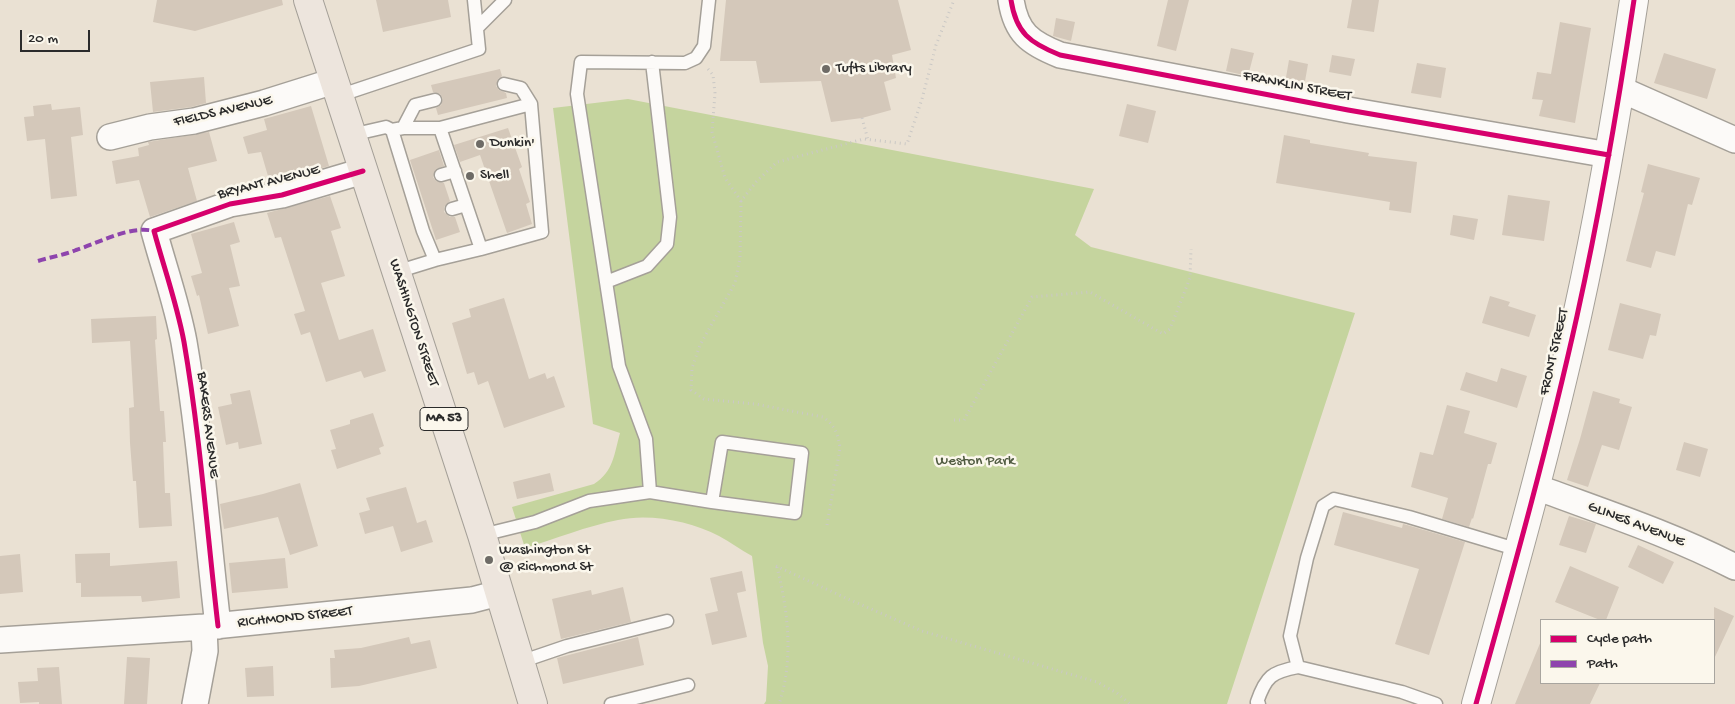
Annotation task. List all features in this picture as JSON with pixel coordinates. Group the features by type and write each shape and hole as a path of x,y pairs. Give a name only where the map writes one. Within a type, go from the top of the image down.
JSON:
{"main road":[{"name":"WASHINGTON STREET","path":"308,0 482,535 533,704"}],"street":[{"name":"FRANKLIN STREET","path":"1010,0 1013,13 1023,33 1041,48 1060,55 1348,110 1609,155"},
{"name":"FRONT STREET","path":"1476,704 1536,487 1577,316 1620,89 1627,1"},
{"name":"FIELDS AVENUE","path":"110,137 150,127 194,121 264,103 336,88"},
{"path":"1620,89 1735,140"},
{"name":"BRYANT AVENUE","path":"154,231 230,204 282,195 363,171"},
{"name":"BAKERS AVENUE","path":"154,231 176,306 184,342 198,448 211,626 195,704"},
{"name":"GLINES AVENUE","path":"1536,487 1667,535 1701,549 1735,567"},
{"name":"RICHMOND STREET","path":"0,640 211,626 472,600 499,593"}],"lane":[{"path":"336,88 479,49 474,0"},
{"path":"477,28 505,0"},
{"path":"650,492 646,439 619,366 576,94 581,62 685,63 696,58 704,46 709,0"},
{"path":"606,282 646,266 667,244 670,217 652,62"},
{"path":"396,272 542,232 531,104 521,88 504,84"},
{"path":"398,129 415,105 434,100"},
{"path":"351,135 386,127 398,129 440,128 531,104"},
{"path":"440,128 482,249"},
{"path":"398,129 435,260"},
{"path":"441,175 455,171"},
{"path":"452,209 466,206"},
{"path":"482,535 535,522 589,501 650,492 712,502 794,513 802,453 722,442 712,502"},
{"path":"1298,667 1290,636 1307,558 1323,506 1334,499 1409,518 1519,550"},
{"path":"520,662 567,646 667,620"},
{"path":"1259,704 1257,702 1263,684 1278,671 1298,667 1402,692 1436,704"},
{"path":"611,704 688,685"}],"path":[{"path":"741,201 756,182 777,162 864,139 907,144 922,99 936,46 954,0"},
{"path":"696,58 713,74 715,93 712,132 725,178 741,201 740,258 735,283 700,345 692,368 691,390 704,399 755,404 814,415 823,417 832,423 838,435 840,448 827,525"},
{"path":"862,118 868,140"},
{"path":"954,420 964,420 1032,297 1090,292 1162,334 1170,330 1190,278 1191,249"},
{"path":"779,704 783,693 788,661 784,595 776,566 922,631 1097,682 1118,693 1130,704"}],"green space":[{"name":"Weston Park","path":"628,99 1094,189 1075,235 1091,247 1355,313 1227,704 764,704 766,701 768,666 763,643 752,556 719,536 696,526 683,522 643,517 630,518 583,529 525,548 512,507 594,484 606,474 620,433 593,424 553,108"}],"building":[{"path":"157,0 282,0 283,5 195,31 153,22"},
{"path":"376,0 448,0 451,17 383,32"},
{"name":"Tufts Library","path":"726,0 898,0 911,50 892,55 896,78 884,82 891,110 862,118 831,122 821,81 760,83 756,61 720,61"},
{"path":"1168,0 1189,0 1176,51 1157,46"},
{"path":"1352,0 1379,0 1374,32 1347,28"},
{"path":"1056,18 1075,22 1071,41 1053,36"},
{"path":"1560,22 1591,28 1575,123 1539,116 1543,100 1532,99 1537,72 1551,74"},
{"path":"1231,48 1254,53 1248,76 1226,71"},
{"path":"1664,53 1716,69 1707,99 1654,83"},
{"path":"1332,55 1355,59 1351,76 1329,72"},
{"path":"1289,60 1308,64 1304,87 1285,83"},
{"path":"1417,63 1446,68 1441,98 1411,93"},
{"path":"500,69 502,76 498,79 496,86 499,90 506,93 507,98 438,115 436,108 441,105 443,99 440,94 433,92 431,85"},
{"path":"204,77 206,103 153,112 150,82"},
{"path":"51,104 52,110 80,107 83,135 71,137 77,196 51,199 45,139 27,141 24,117 34,116 33,106"},
{"path":"1127,104 1156,111 1148,143 1119,136"},
{"path":"311,106 329,166 270,183 261,152 248,154 243,137 267,130 264,119"},
{"path":"508,128 522,167 519,169 530,202 526,204 532,224 507,233 480,155 460,162 454,145"},
{"path":"209,132 217,161 188,168 197,201 150,217 139,180 116,184 112,161 139,156 138,148 149,145 148,142"},
{"path":"1284,135 1310,140 1310,143 1369,153 1368,156 1417,162 1411,213 1389,210 1390,202 1276,183"},
{"path":"439,150 444,166 436,169 433,177 436,181 444,183 450,201 444,207 444,212 450,217 455,217 460,232 436,240 410,160"},
{"path":"1648,164 1700,178 1692,205 1688,204 1675,256 1656,251 1651,268 1626,261 1644,193 1641,192"},
{"path":"1508,195 1550,201 1544,241 1502,235"},
{"path":"330,196 341,228 331,231 345,276 321,283 339,340 373,329 386,371 364,378 361,371 326,382 310,332 301,335 294,314 305,311 281,237 275,238 267,213"},
{"path":"1453,215 1478,219 1474,240 1450,235"},
{"path":"234,222 240,242 230,245 240,286 229,288 239,326 208,334 199,295 197,296 191,276 202,273 191,234"},
{"path":"1490,296 1510,302 1508,306 1536,315 1529,337 1482,323"},
{"path":"504,298 529,379 545,373 547,379 554,376 565,407 504,428 488,381 478,385 474,372 467,374 452,323 471,317 469,309"},
{"path":"1620,303 1661,314 1656,336 1650,335 1643,359 1608,350"},
{"path":"156,316 157,339 155,340 160,411 164,411 166,442 163,442 165,493 170,493 172,526 139,528 136,481 133,481 130,443 129,408 134,407 130,341 92,343 91,319"},
{"path":"1501,368 1527,376 1517,408 1460,390 1466,372 1497,382"},
{"path":"250,390 262,444 239,449 238,442 226,445 218,407 232,404 230,394"},
{"path":"1593,391 1620,399 1619,403 1632,407 1619,450 1602,445 1588,487 1567,480"},
{"path":"1447,405 1470,411 1464,433 1497,443 1491,464 1488,464 1473,519 1469,527 1442,519 1448,498 1411,487 1420,452 1433,455"},
{"path":"373,413 384,446 379,448 381,454 337,469 331,450 336,449 330,430 350,424 350,420"},
{"path":"1684,442 1708,449 1700,477 1676,470"},
{"path":"550,473 554,491 517,499 513,482"},
{"path":"300,483 318,546 290,555 278,517 224,529 220,504"},
{"path":"406,487 417,523 426,520 433,542 401,552 393,526 365,534 359,513 370,510 366,498"},
{"path":"1343,512 1402,528 1403,524 1465,542 1429,655 1395,644 1419,569 1334,545"},
{"path":"1569,516 1596,524 1586,553 1559,545"},
{"path":"1638,545 1674,562 1663,584 1628,567"},
{"path":"110,553 110,566 177,561 180,598 142,602 141,596 81,597 81,583 76,583 75,554"},
{"path":"20,554 23,592 0,594 0,556"},
{"path":"285,558 288,588 232,593 229,563"},
{"path":"1570,566 1619,587 1606,619 1598,619 1555,602"},
{"path":"742,571 746,591 737,593 747,637 712,645 705,614 718,611 710,578"},
{"path":"623,587 631,622 561,639 552,599 591,590 592,595"},
{"path":"1714,607 1734,616 1715,657 1715,619"},
{"path":"409,637 411,644 430,640 437,668 359,686 331,688 330,658 335,658 334,650 361,648"},
{"path":"638,637 644,665 563,684 557,658"},
{"path":"1540,643 1540,684 1600,684 1590,704 1515,704"},
{"path":"127,657 150,658 147,704 124,704"},
{"path":"273,666 274,696 247,697 245,668"},
{"path":"59,667 62,704 20,703 18,682 38,681 37,668"}],"marked path":[{"path":"38,261 135,230 154,231"}],"cycle path":[{"path":"1011,0 1017,21 1026,35 1040,46 1060,55 1348,110 1609,155"},
{"path":"1476,704 1542,462 1577,316 1608,159 1634,0"},
{"path":"218,626 190,377 181,328 154,231 230,204 282,195 363,171"}],"place":[{"name":"Tufts Library","path":"826,69"},
{"name":"Dunkin'","path":"480,144"},
{"name":"Shell","path":"470,176"},
{"name":"Washington St @ Richmond St","path":"489,560"}]}
